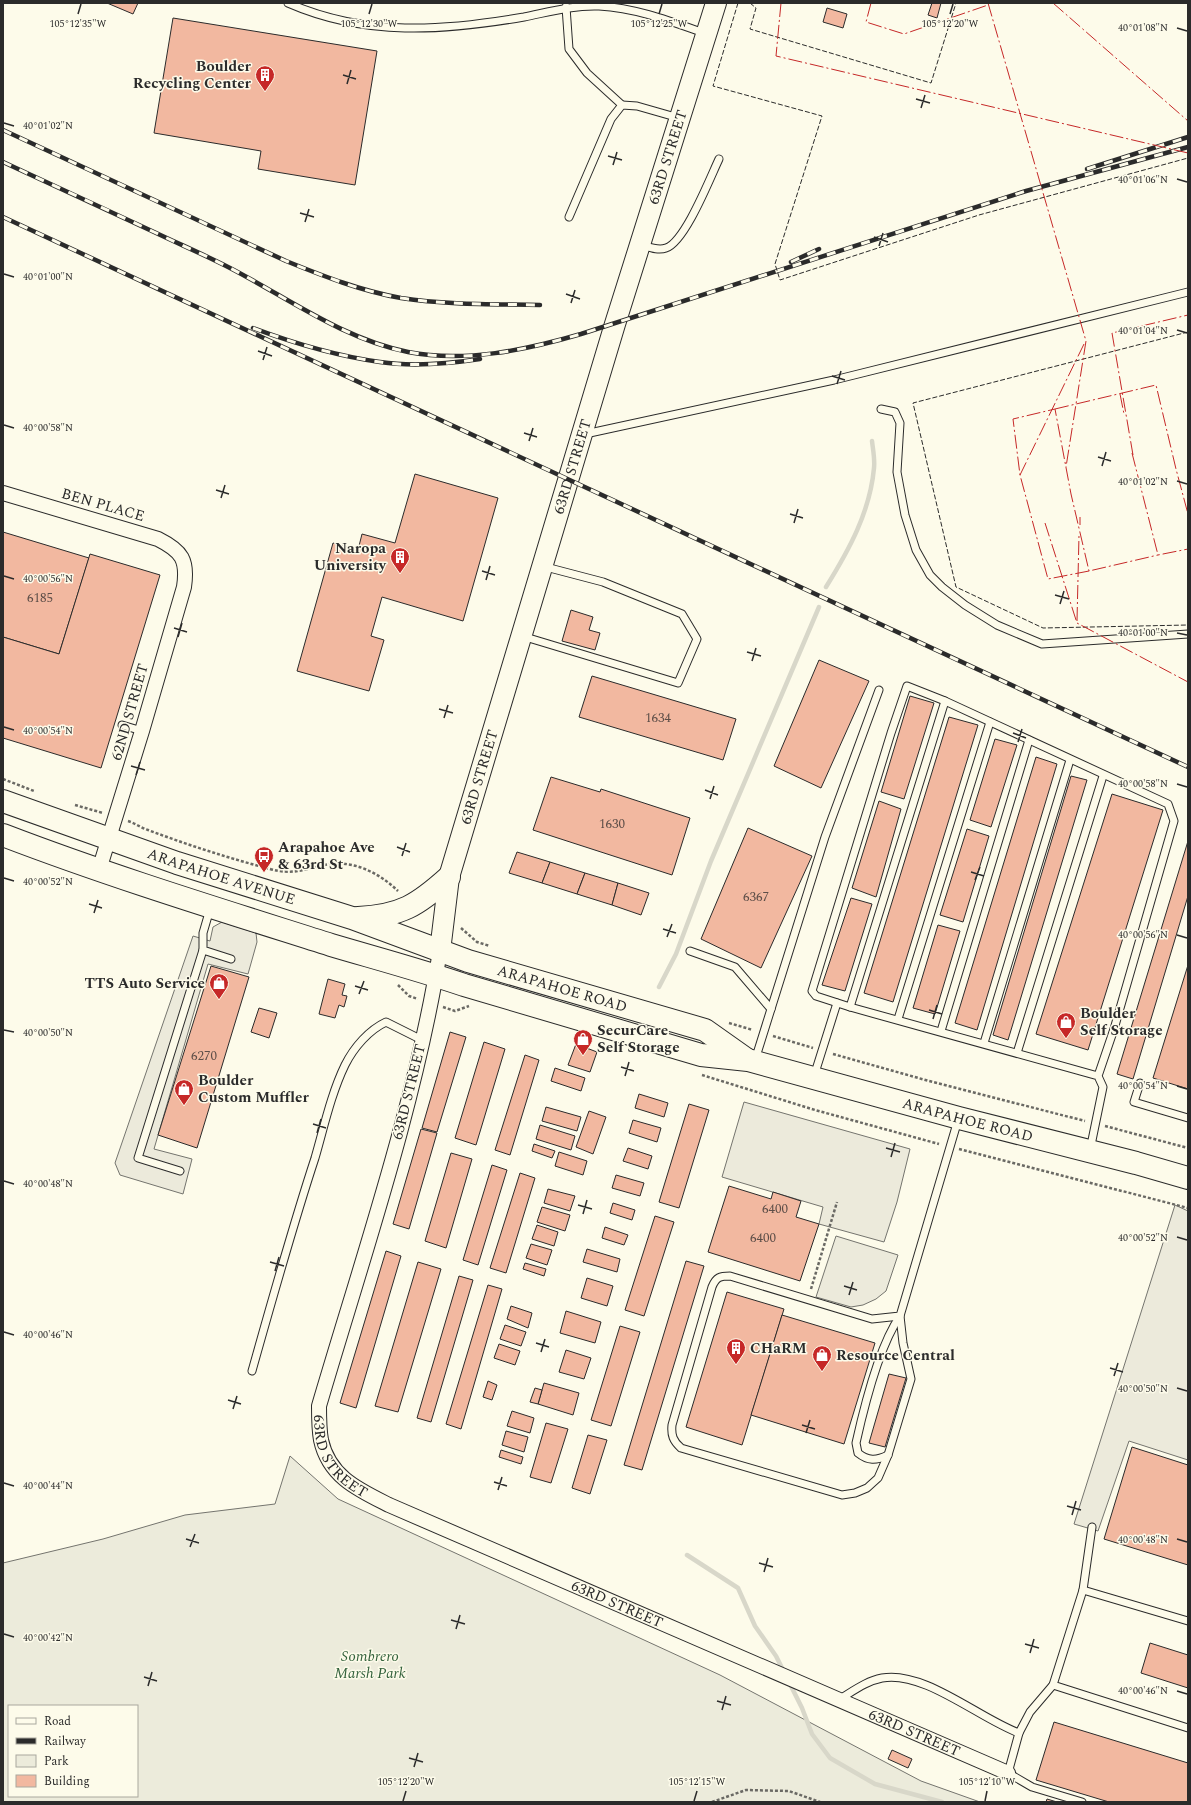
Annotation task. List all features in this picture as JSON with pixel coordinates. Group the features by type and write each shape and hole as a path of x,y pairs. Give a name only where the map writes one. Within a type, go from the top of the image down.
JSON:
{"main road":[{"name":"ARAPAHOE AVENUE","path":"3,801 109,840 229,881 352,918 440,950"},
{"name":"ARAPAHOE AVENUE","path":"3,835 99,870 210,906 406,968 436,975"},
{"path":"352,918 386,916 410,906 431,893 449,876"},
{"name":"ARAPAHOE ROAD","path":"440,950 468,961 705,1030 751,1061"},
{"name":"ARAPAHOE ROAD","path":"436,975 464,985 701,1055 751,1061 959,1118 1090,1152 1187,1175"}],"street":[{"name":"63RD STREET","path":"716,3 639,245 449,876 436,975 405,1114 318,1406 321,1440 326,1458 337,1473 356,1489 389,1505 1008,1773"},
{"name":"BEN PLACE","path":"3,493 158,539 170,545 178,552 185,562"},
{"name":"62ND STREET","path":"99,870 142,732 184,587 185,562"}],"lane":[{"path":"288,3 309,12 366,26 420,29 524,17 566,7 599,6 645,12 706,34"},
{"path":"566,7 569,49 587,73 622,105 637,106 680,118"},
{"path":"569,217 612,119 622,105"},
{"path":"639,245 659,249 668,248 683,233 719,159"},
{"path":"582,435 834,380 1188,292"},
{"path":"882,409 895,412 900,423 897,472 905,515 916,550 930,575 965,606 997,625 1042,644 1188,634"},
{"path":"522,636 678,683 697,639 682,614 603,582 542,566"},
{"path":"1090,1152 1103,1087 1098,1076 1114,1029 1174,821 1168,804 1133,787 1104,776 945,701 907,686 890,733 812,991 816,996 850,1007 898,1019 1098,1076"},
{"path":"751,1061 764,1033 825,837 879,690"},
{"path":"850,1007 945,701"},
{"path":"898,1019 990,722"},
{"path":"122,725 142,732"},
{"path":"941,1031 1029,740"},
{"path":"984,1043 1070,760"},
{"path":"1018,1053 1104,776"},
{"path":"180,1170 138,1158 203,950 203,933 210,906"},
{"path":"203,950 230,959"},
{"path":"690,951 735,967 771,1009"},
{"path":"814,1078 837,1002"},
{"path":"252,1371 309,1174 336,1090 346,1065 357,1047 374,1028 386,1022 422,1040"},
{"path":"1140,1083 1134,1102 1188,1118"},
{"path":"888,1455 872,1460 863,1457 858,1453 856,1443 884,1347 890,1330 900,1316 959,1118"},
{"path":"721,1276 730,1276 872,1319 900,1316 903,1343 911,1379 888,1455 878,1478 867,1488 855,1493 842,1495 681,1448 671,1436 672,1425 715,1280 721,1276"},
{"path":"1082,1802 1032,1787 1008,1773 1019,1733 1030,1712 1053,1685 1083,1590 1092,1527"},
{"path":"1083,1590 1188,1621"},
{"path":"838,1700 866,1683 881,1678 905,1677 954,1699 1006,1728 1019,1733"},
{"path":"1053,1685 1188,1728"}],"path":[{"path":"3,779 39,792"},
{"path":"68,803 116,816 187,844 272,870 298,872 325,865 350,865 369,870 387,881 404,896 410,906"},
{"path":"442,925 461,928 477,942 492,947"},
{"path":"724,1021 822,1051 929,1081 1188,1148"},
{"path":"807,1300 837,1202"},
{"path":"712,1802 746,1790 789,1791 820,1802"}],"green space":[{"name":"Sombrero Marsh Park","path":"290,1456 338,1499 720,1675 921,1781 980,1802 3,1802 3,1563 103,1539 185,1515 275,1504"}],"shaded area":[{"path":"222,922 256,933 257,942 248,974 208,964 154,1149 192,1159 183,1194 120,1175 115,1163 193,936 210,941 213,927"},
{"path":"744,1102 910,1149 897,1202 884,1242 819,1224 823,1207 722,1177"},
{"path":"1175,1205 1188,1211 1188,1460 1129,1441 1098,1531 1074,1524"},
{"path":"836,1236 898,1255 886,1291 876,1299 863,1305 851,1307 816,1297"}],"building":[{"path":"107,3 138,3 133,14"},
{"path":"932,3 941,3 937,18 928,15"},
{"path":"827,8 847,14 843,28 823,22"},
{"name":"Boulder Recycling Center","path":"173,18 377,51 355,185 258,169 261,151 154,133"},
{"name":"Naropa University","path":"415,474 498,498 463,621 382,597 371,636 384,640 369,691 297,671 333,543 358,550 362,534 395,543"},
{"path":"3,532 89,558 59,654 3,637"},
{"path":"90,554 160,575 101,768 3,738 3,637 59,654"},
{"path":"571,610 593,617 589,630 600,633 595,650 562,641"},
{"path":"819,660 869,681 821,788 774,766"},
{"path":"592,676 736,719 723,760 579,717"},
{"path":"910,696 934,703 904,799 881,792"},
{"path":"949,717 978,725 893,1002 864,993"},
{"path":"995,739 1017,745 991,827 970,820"},
{"path":"1036,757 1057,764 977,1030 955,1023"},
{"path":"1071,776 1087,780 1008,1040 993,1035"},
{"path":"551,777 600,792 601,789 690,818 672,875 533,830"},
{"path":"1112,794 1163,810 1088,1050 1036,1034"},
{"path":"879,801 901,809 876,897 852,888"},
{"path":"748,828 812,856 761,968 701,939"},
{"path":"967,829 989,836 963,922 940,915"},
{"path":"1188,841 1188,896 1133,1079 1117,1074"},
{"path":"517,852 550,862 542,883 509,873"},
{"path":"550,862 585,873 577,894 542,883"},
{"path":"585,873 618,883 612,905 577,894"},
{"path":"618,883 649,893 641,915 612,905"},
{"path":"851,898 872,904 845,991 822,985"},
{"path":"938,925 960,931 935,1014 913,1008"},
{"path":"1188,965 1188,1089 1153,1078"},
{"path":"211,966 249,977 197,1148 158,1135"},
{"path":"328,979 345,984 342,995 347,996 344,1007 339,1005 335,1018 319,1014"},
{"path":"259,1008 277,1013 269,1038 251,1032"},
{"path":"450,1032 466,1037 437,1132 422,1128"},
{"path":"484,1042 505,1049 476,1145 455,1138"},
{"path":"576,1044 597,1052 590,1072 568,1065"},
{"path":"525,1055 539,1060 510,1155 495,1150"},
{"path":"555,1068 585,1078 581,1091 551,1081"},
{"path":"639,1094 668,1103 664,1117 635,1108"},
{"path":"689,1104 709,1110 679,1208 659,1202"},
{"path":"546,1107 581,1117 577,1131 542,1121"},
{"path":"589,1111 606,1117 593,1154 576,1147"},
{"path":"633,1120 661,1128 657,1142 629,1133"},
{"path":"540,1125 575,1136 571,1150 536,1139"},
{"path":"421,1129 437,1133 409,1229 393,1224"},
{"path":"534,1144 555,1151 552,1158 532,1151"},
{"path":"628,1148 652,1156 648,1169 623,1161"},
{"path":"559,1152 587,1161 583,1175 555,1166"},
{"path":"451,1153 472,1159 446,1248 425,1241"},
{"path":"492,1165 507,1170 478,1265 463,1260"},
{"path":"520,1173 535,1178 506,1273 490,1268"},
{"path":"616,1175 644,1183 640,1196 612,1188"},
{"path":"729,1186 771,1199 773,1192 801,1201 796,1217 819,1224 800,1281 708,1252"},
{"path":"548,1189 575,1196 570,1211 544,1203"},
{"path":"613,1203 635,1210 632,1220 610,1213"},
{"path":"542,1207 570,1215 565,1231 537,1222"},
{"path":"655,1216 674,1222 644,1316 625,1310"},
{"path":"537,1225 558,1232 554,1246 532,1239"},
{"path":"605,1227 628,1235 624,1245 602,1238"},
{"path":"531,1244 552,1250 547,1265 526,1258"},
{"path":"587,1249 620,1259 617,1272 583,1262"},
{"path":"386,1251 401,1256 356,1408 340,1403"},
{"path":"686,1261 704,1266 642,1470 624,1465"},
{"path":"418,1262 441,1269 398,1412 375,1406"},
{"path":"525,1263 546,1269 544,1276 523,1269"},
{"path":"459,1276 473,1280 431,1422 417,1418"},
{"path":"587,1278 613,1286 607,1306 581,1298"},
{"path":"488,1285 502,1289 461,1429 446,1424"},
{"name":"CHaRM","path":"727,1292 784,1309 742,1445 686,1427"},
{"path":"511,1306 532,1313 528,1328 507,1319"},
{"path":"566,1311 601,1322 595,1343 560,1333"},
{"path":"782,1315 875,1343 844,1444 751,1415"},
{"path":"505,1325 526,1332 521,1346 500,1339"},
{"path":"620,1326 640,1332 611,1426 591,1420"},
{"path":"499,1344 520,1351 515,1365 494,1358"},
{"path":"566,1350 591,1358 584,1379 559,1372"},
{"path":"889,1374 906,1378 885,1447 869,1443"},
{"path":"488,1381 497,1385 492,1400 483,1397"},
{"path":"544,1383 579,1393 573,1415 538,1404"},
{"path":"535,1388 542,1390 538,1404 530,1402"},
{"path":"512,1411 534,1418 530,1433 507,1426"},
{"path":"546,1423 568,1429 551,1483 530,1477"},
{"path":"506,1431 528,1437 524,1452 502,1445"},
{"path":"588,1435 607,1440 590,1494 572,1488"},
{"path":"1132,1447 1188,1465 1188,1565 1104,1539"},
{"path":"501,1450 523,1457 521,1464 499,1457"},
{"path":"1150,1643 1188,1655 1188,1688 1141,1673"},
{"path":"1054,1722 1188,1763 1188,1802 1109,1802 1036,1780"},
{"path":"892,1750 912,1759 908,1768 888,1759"},
{"path":"1047,1799 1057,1802 1046,1802"}],"waterway":[{"path":"826,587 850,545 868,500 872,484 874,465 872,441"},
{"path":"659,987 676,954 711,861 819,607"},
{"path":"687,1555 738,1588 755,1626 776,1656 784,1672"},
{"path":"789,1682 802,1708 812,1734 830,1758 875,1784 942,1802"}],"railway":[{"path":"3,130 286,261 342,282 386,295 418,300 470,304 540,305"},
{"path":"1087,169 1188,137"},
{"path":"3,162 221,263 338,328 361,338 408,352 451,356 517,350 560,340 1026,191 1188,147"},
{"path":"3,217 1188,767"},
{"path":"791,262 819,249"},
{"path":"253,328 315,348 392,364 430,364 480,359"}],"fence":[{"path":"738,3 713,86 822,116 775,264 780,280 979,215 1188,158"},
{"path":"750,3 756,8 750,29 931,83 956,3"},
{"path":"1188,332 913,403 956,587 1043,628 1188,625"}],"power":[{"path":"781,3 776,56 1188,153"},
{"path":"871,3 866,22 904,34 988,5"},
{"path":"988,3 1086,341 1066,467"},
{"path":"1053,3 1188,121"},
{"path":"1133,455 1112,333 1188,315"},
{"path":"1020,475 1084,344"},
{"path":"1055,409 1156,385 1188,514"},
{"path":"1120,394 1124,414"},
{"path":"1089,571 1048,579 1020,475 1013,419 1055,409 1071,494 1089,571 1158,555"},
{"path":"1132,453 1158,555 1188,549"},
{"path":"1080,517 1080,525"},
{"path":"1045,523 1077,623 1188,682"},
{"path":"1077,621 1079,535"}],"place":[{"name":"Boulder Recycling Center","path":"265,92"},
{"name":"Naropa University","path":"400,574"},
{"name":"Arapahoe Ave & 63rd St","path":"264,873"},
{"name":"TTS Auto Service","path":"219,1000"},
{"name":"Boulder Self Storage","path":"1066,1039"},
{"name":"SecurCare Self Storage","path":"583,1056"},
{"name":"Boulder Custom Muffler","path":"184,1106"},
{"name":"CHaRM","path":"736,1365"},
{"name":"Resource Central","path":"822,1372"}]}
